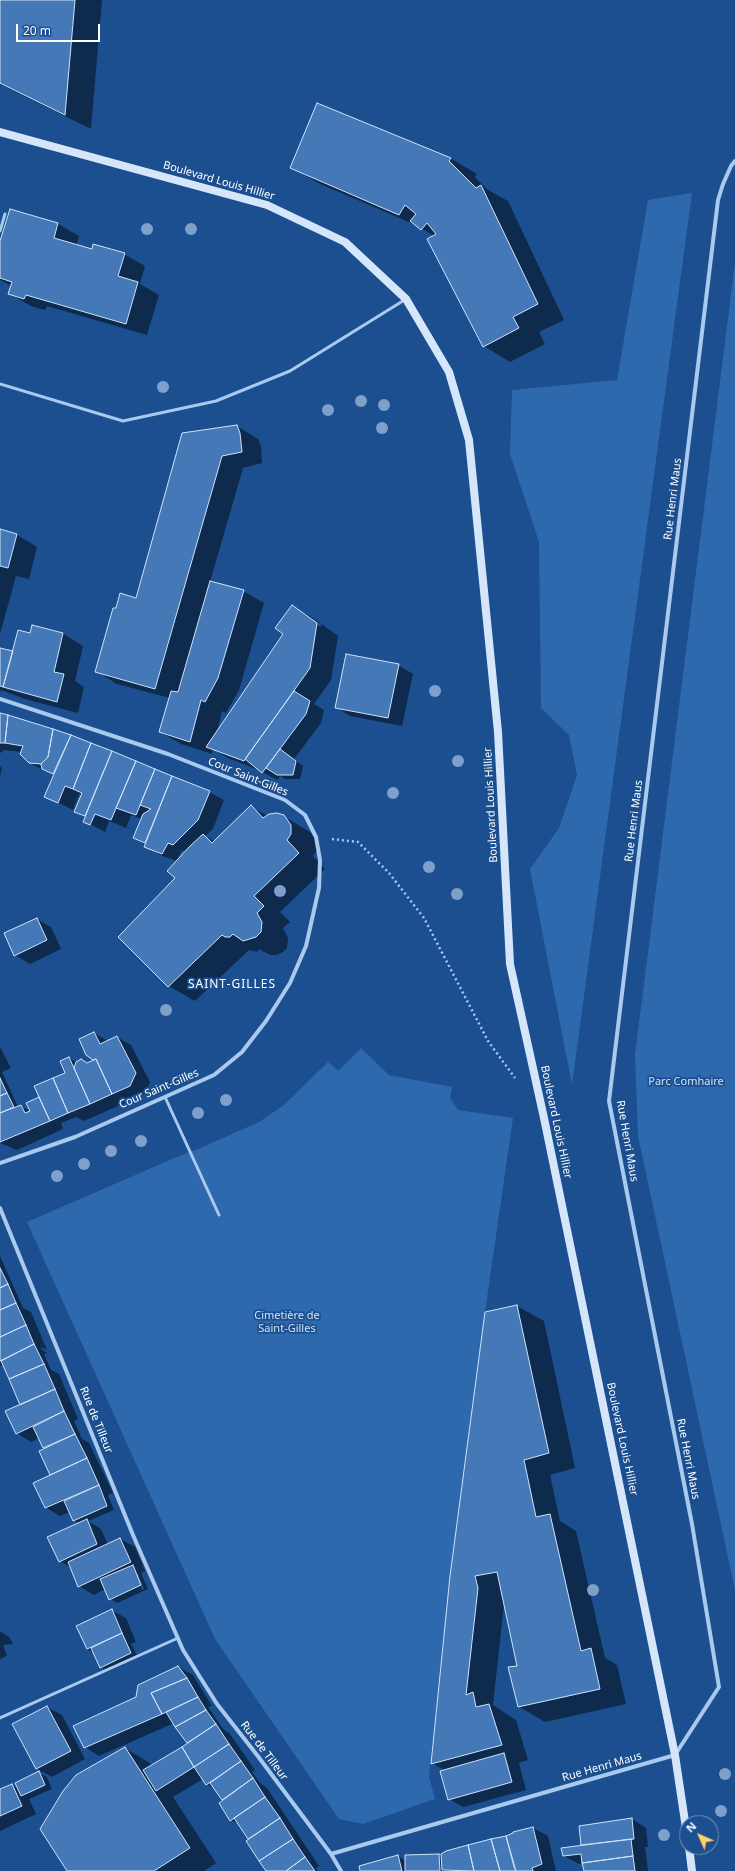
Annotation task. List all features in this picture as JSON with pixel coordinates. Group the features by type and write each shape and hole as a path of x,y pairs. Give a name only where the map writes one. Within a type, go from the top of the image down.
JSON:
{"street":[{"name":"Boulevard Louis Hillier","path":"0,132 267,205 345,242 406,299 450,372 469,440 498,732 510,964 542,1110 675,1755 684,1815"},
{"name":"Rue Henri Maus","path":"331,1854 675,1755 719,1687 692,1524 609,1101 718,200 723,184 731,166 735,161"},
{"name":"Cour Saint-Gilles","path":"0,700 168,754 284,800 306,815 316,837 320,860 319,888 306,946 290,983 266,1021 242,1052 214,1075 75,1137 0,1163"},
{"name":"Rue de Tilleur","path":"0,1208 127,1520 183,1650 217,1704 331,1854 341,1871"},
{"path":"690,1855 692,1871"}],"lane":[{"path":"0,231 6,214"},
{"path":"0,384 123,421 216,401 290,371 406,299"},
{"path":"165,1097 219,1215"},
{"path":"0,1718 178,1638"}],"path":[{"path":"316,837 358,842 389,873 424,918 488,1041 516,1079"}],"green space":[{"path":"692,193 572,1085 530,869 559,828 577,775 569,735 541,708 539,542 510,454 512,390 617,380 648,200"},
{"name":"Parc Comhaire","path":"735,263 735,1590 638,1136 635,1055"},
{"name":"Cimetière de Saint-Gilles","path":"361,1048 389,1075 452,1087 450,1098 458,1110 513,1118 485,1312 450,1576 429,1777 435,1799 363,1824 339,1819 215,1639 27,1222 259,1122 284,1105 328,1062 338,1071"}],"building":[{"path":"0,0 75,0 65,115 0,83"},
{"path":"317,103 451,158 449,161 476,188 481,185 538,304 513,317 519,328 483,347 427,239 436,234 427,223 421,230 410,221 416,214 405,205 399,215 290,168"},
{"path":"10,209 58,223 54,238 92,249 93,244 125,253 118,276 138,282 126,324 26,295 24,299 8,294 12,282 0,278 0,241"},
{"path":"237,425 240,433 242,452 222,456 155,689 95,672 113,608 116,608 120,593 136,598 182,433"},
{"path":"0,529 17,534 8,568 0,566"},
{"path":"210,581 244,590 218,678 205,702 201,700 190,742 159,732 171,691 178,692"},
{"path":"292,605 317,623 310,668 244,761 206,747 283,634 275,628"},
{"path":"32,625 63,633 54,672 64,674 57,702 3,687 18,630 30,633"},
{"path":"0,648 13,651 3,687 0,686"},
{"path":"346,654 399,664 388,718 335,708"},
{"path":"294,691 310,701 306,714 262,773 245,759"},
{"path":"0,713 8,715 5,743 0,743"},
{"path":"8,715 53,729 48,757 41,764 29,763 20,754 23,746 5,743"},
{"path":"53,729 71,735 53,774 42,769 41,764 48,757"},
{"path":"71,735 91,743 73,789 65,786 58,803 44,797"},
{"path":"91,743 112,751 85,816 74,812 82,793 73,789"},
{"path":"280,749 296,761 293,775 277,775 266,768"},
{"path":"112,751 136,761 111,820 95,814 90,825 83,822"},
{"path":"136,761 155,769 136,815 116,808"},
{"path":"155,769 172,776 145,843 133,838 143,814 151,809 140,805"},
{"path":"172,776 210,791 198,820 173,845 168,843 162,854 144,847"},
{"path":"251,805 263,818 269,814 277,813 284,815 291,825 291,834 287,840 299,853 254,896 264,906 257,913 262,922 261,932 256,937 243,941 233,934 230,937 225,937 222,935 168,987 118,937 175,878 167,871 189,847 203,834 212,843"},
{"path":"37,918 47,940 14,956 4,933"},
{"path":"94,1032 100,1044 117,1036 136,1073 130,1086 112,1094 96,1059 93,1060 86,1055 79,1039"},
{"path":"69,1057 90,1104 68,1113 53,1078 65,1073 60,1061"},
{"path":"81,1059 87,1063 96,1059 112,1094 90,1104 74,1068 76,1062"},
{"path":"0,1078 7,1093 0,1096"},
{"path":"53,1078 68,1113 50,1121 34,1086"},
{"path":"7,1093 14,1107 0,1113 0,1096"},
{"path":"39,1097 50,1121 0,1142 0,1113 21,1105 25,1113 30,1111 26,1103"},
{"path":"0,1268 8,1284 0,1288"},
{"path":"8,1284 16,1303 0,1310 0,1288"},
{"path":"16,1303 26,1325 0,1337 0,1310"},
{"path":"517,1305 549,1453 524,1460 536,1517 550,1514 581,1651 591,1648 600,1689 518,1707 508,1667 517,1666 497,1572 475,1576 478,1588 466,1695 473,1692 476,1707 489,1704 502,1745 431,1764 450,1576 485,1312"},
{"path":"26,1325 34,1344 0,1361 0,1337"},
{"path":"34,1344 44,1364 9,1379 1,1361"},
{"path":"44,1364 55,1389 20,1405 9,1379"},
{"path":"55,1389 64,1411 16,1434 5,1411"},
{"path":"64,1411 75,1434 43,1448 33,1427"},
{"path":"75,1434 87,1458 50,1475 39,1451"},
{"path":"87,1458 99,1485 45,1508 33,1483"},
{"path":"99,1485 107,1506 73,1521 64,1501"},
{"path":"87,1519 97,1544 59,1562 47,1537"},
{"path":"120,1538 131,1562 78,1587 68,1562"},
{"path":"133,1565 141,1585 109,1600 100,1579"},
{"path":"112,1609 122,1633 87,1649 76,1626"},
{"path":"122,1633 131,1653 100,1668 91,1648"},
{"path":"178,1666 187,1678 151,1693 162,1714 84,1748 73,1726 136,1697 138,1685"},
{"path":"187,1678 198,1697 162,1714 151,1693"},
{"path":"198,1697 206,1710 175,1727 166,1712"},
{"path":"47,1706 71,1751 36,1769 12,1724"},
{"path":"206,1710 216,1724 187,1743 175,1727"},
{"path":"216,1724 229,1744 194,1767 182,1747"},
{"path":"229,1744 241,1761 206,1785 194,1767"},
{"path":"125,1747 190,1848 154,1871 67,1871 40,1829 63,1791 76,1775"},
{"path":"182,1747 194,1767 156,1791 143,1770"},
{"path":"504,1753 512,1782 448,1800 440,1771"},
{"path":"241,1761 253,1778 222,1800 210,1783"},
{"path":"39,1771 45,1785 21,1796 15,1783"},
{"path":"253,1778 265,1797 230,1821 219,1803"},
{"path":"12,1784 22,1806 0,1816 0,1789"},
{"path":"265,1797 280,1818 248,1839 234,1818"},
{"path":"280,1818 293,1839 259,1861 246,1841"},
{"path":"632,1818 634,1839 581,1845 579,1826"},
{"path":"533,1827 542,1864 532,1868 533,1871 516,1871 506,1836 513,1832"},
{"path":"506,1836 516,1871 500,1871 491,1839"},
{"path":"293,1839 305,1857 286,1871 266,1871 259,1861"},
{"path":"491,1839 500,1871 474,1871 468,1845"},
{"path":"631,1839 633,1856 582,1863 581,1854 563,1856 561,1848"},
{"path":"468,1845 474,1871 442,1870 441,1854 446,1851"},
{"path":"439,1854 440,1871 405,1871 405,1855"},
{"path":"398,1855 402,1871 360,1871 359,1866"},
{"path":"633,1856 635,1871 584,1871 582,1863"},
{"path":"305,1857 315,1871 286,1871"}],"district":[{"name":"SAINT-GILLES","path":"232,985"}]}
